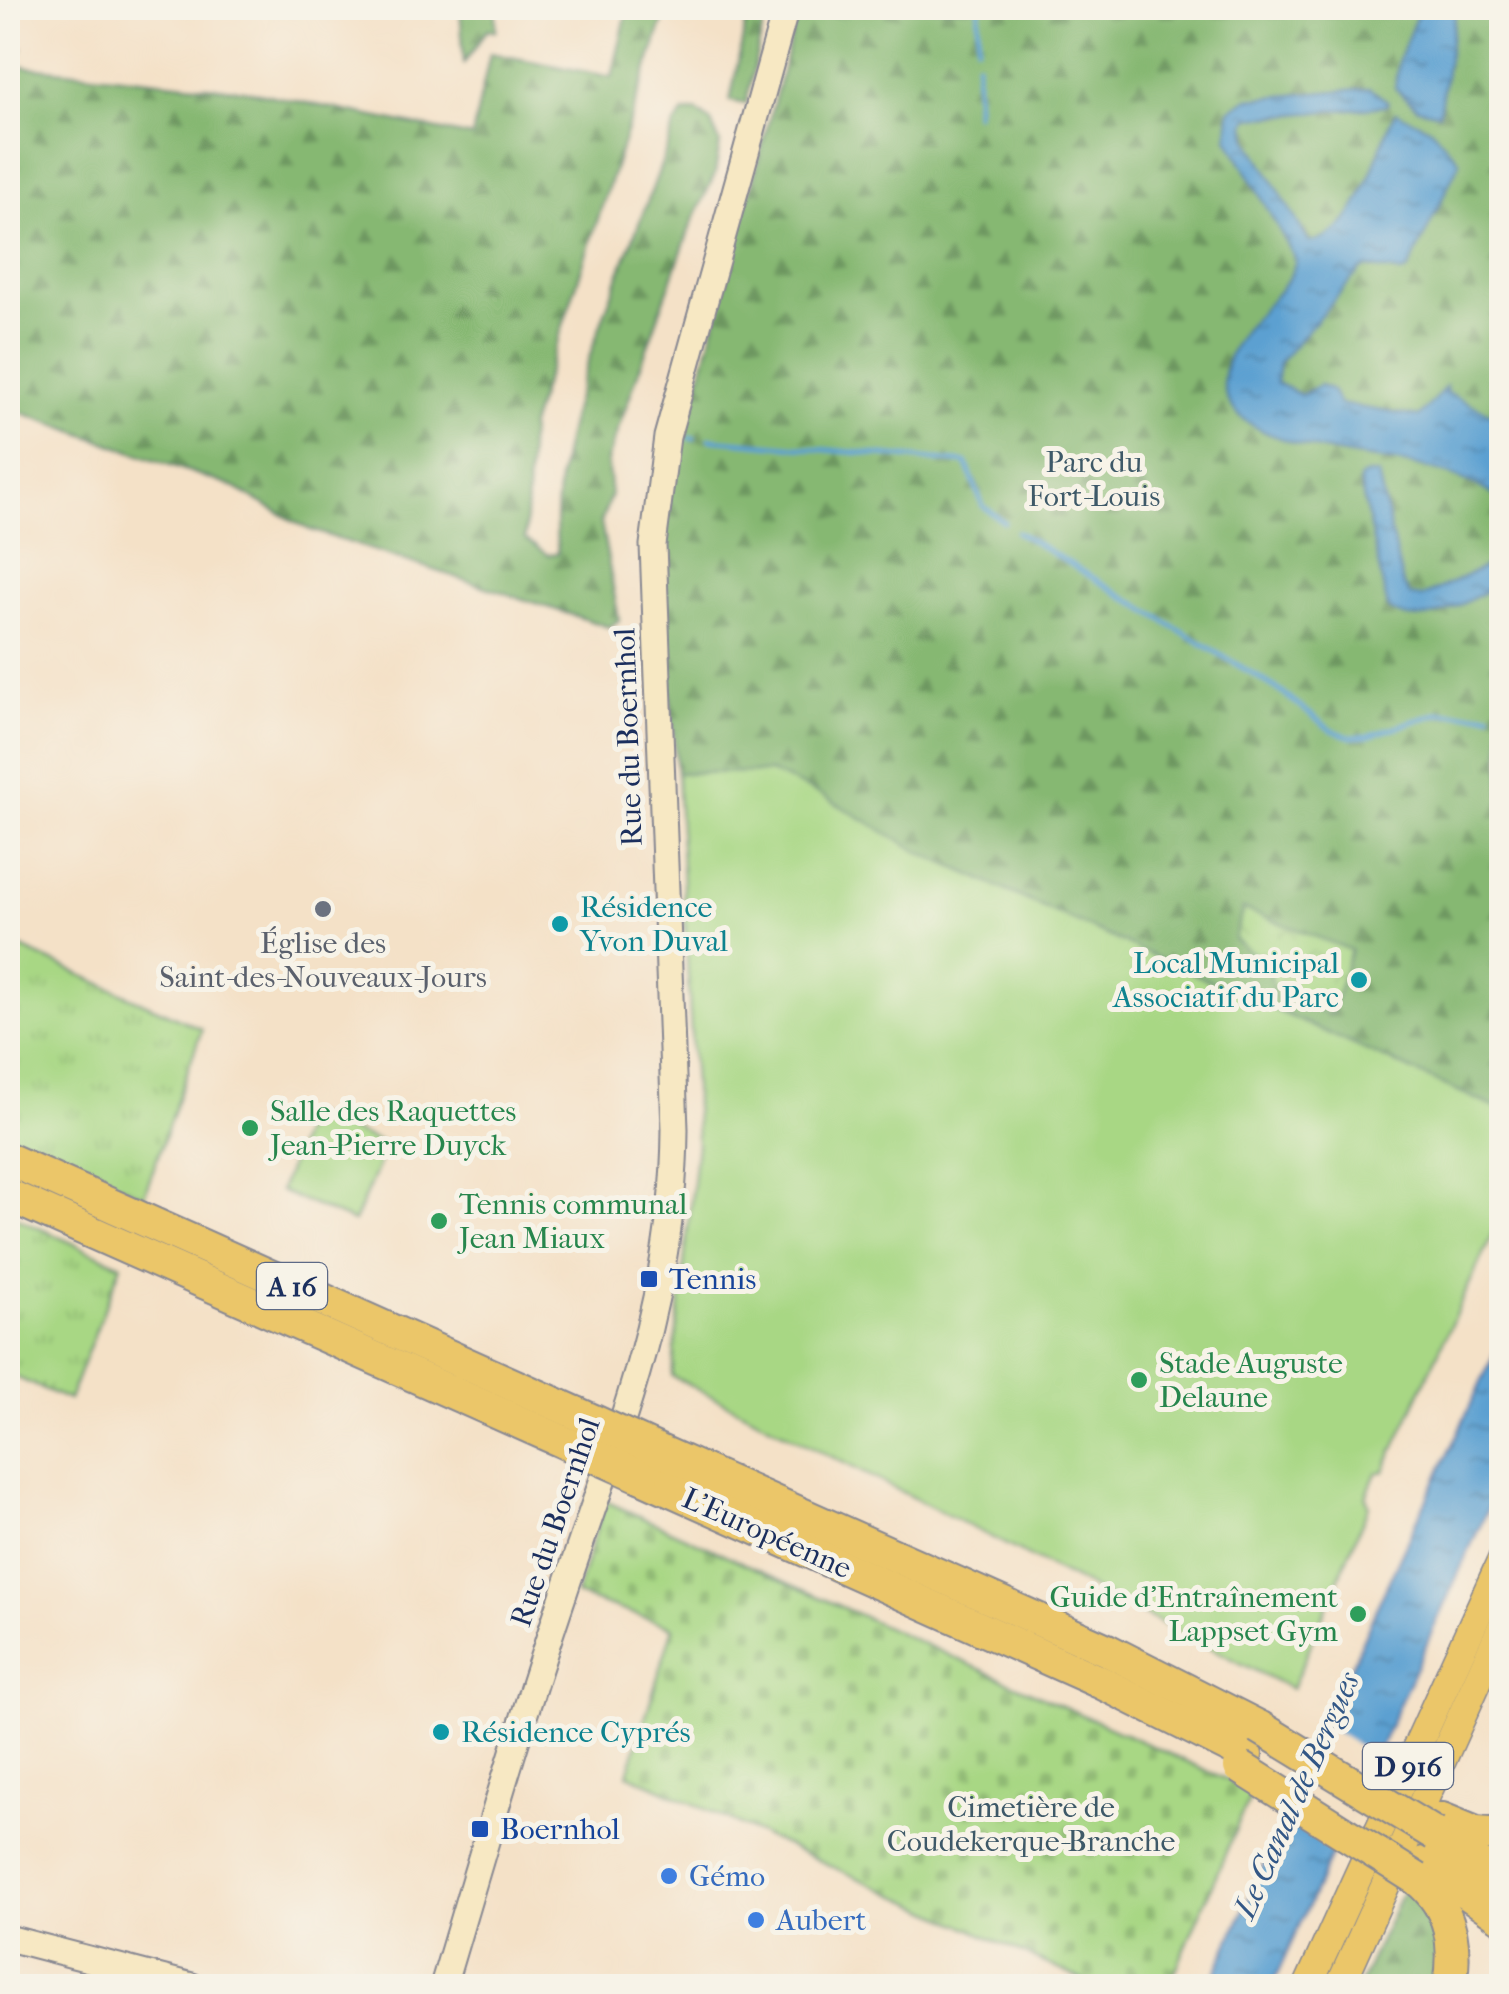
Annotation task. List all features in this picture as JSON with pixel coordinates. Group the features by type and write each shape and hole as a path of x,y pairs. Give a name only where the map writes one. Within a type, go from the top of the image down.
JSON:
{"highway":[{"name":"L'Européenne","path":"8,1159 1168,1715 1253,1741"},
{"name":"L'Européenne","path":"8,1195 571,1428"},
{"name":"L'Européenne","path":"648,1463 977,1592 1253,1741 1430,1849 1502,1879"},
{"path":"1253,1741 1430,1849"},
{"path":"1430,1849 1476,1833 1502,1835"},
{"name":"L'Européenne","path":"1430,1849 1502,1917"},
{"path":"1430,1849 1435,1895 1446,1913 1453,1948 1450,1986"}],"main road":[{"name":"D 916","path":"1308,1986 1502,1560"},
{"name":"D 916","path":"1340,1986 1502,1627"}],"street":[{"name":"Rue du Boernhol","path":"443,1986 563,1595 640,1374 663,1277 672,1212 675,1130 655,504 667,437 786,8"},
{"path":"8,1938 192,1986"}],"green space":[{"path":"460,8 496,8 496,31 488,29 464,63"},
{"path":"628,8 667,8 530,426 525,539 548,555 558,554 557,504 564,451 578,395 675,124 684,113 697,111 711,122 720,143 715,174 691,225 607,460 611,495 601,522 619,620 609,627 308,529 233,487 8,408 8,47 22,48 18,66 244,90 472,137 490,53 612,77"},
{"path":"749,8 767,8 746,104 730,101"},
{"name":"Parc du Fort-Louis","path":"799,8 1501,8 1501,1110 921,853 770,772 677,773 667,659 665,510"},
{"path":"770,772 820,794 921,853 1501,1110 1501,1215 1384,1471 1376,1473 1366,1497 1369,1506 1292,1689 672,1376 697,1144 677,773"},
{"path":"1243,909 1351,950 1331,1014 1276,998 1268,965 1234,939"},
{"path":"8,942 202,1029 144,1196 8,1138"},
{"path":"309,1113 387,1145 354,1222 280,1191"},
{"path":"8,1214 121,1265 69,1400 8,1374"},
{"name":"Cimetière de Coudekerque-Branche","path":"605,1501 1252,1791 1169,1986 1096,1986 628,1774 673,1627 576,1595"},
{"path":"1405,1886 1436,1923 1439,1986 1359,1986"}],"water":[{"path":"1420,8 1462,8 1455,16 1439,113 1418,108 1395,88 1399,59"},
{"path":"1370,88 1388,102 1385,106 1249,118 1246,124 1248,139 1309,242 1327,237 1355,209 1396,112 1431,129 1460,161 1408,270 1360,270 1279,363 1276,383 1301,395 1320,385 1332,390 1339,404 1419,417 1446,386 1446,392 1501,419 1501,500 1434,469 1327,451 1266,432 1242,418 1227,399 1224,375 1237,340 1283,287 1296,260 1228,138 1230,110 1247,99"},
{"path":"1378,475 1402,581 1410,595 1422,597 1501,559 1501,583 1430,616 1415,618 1388,608 1360,482 1360,477"},
{"name":"Le Canal de Bergues","path":"1501,1339 1501,1479 1272,1986 1210,1986 1381,1598"}],"pier":[{"path":"1325,1725 1377,1757 1336,1848 1285,1817"}],"waterway":[{"path":"978,46 979,8"},
{"path":"976,114 977,63"},
{"path":"710,439 966,463 983,506 1004,522"},
{"path":"1017,532 1276,688 1331,730 1351,737 1368,736 1439,713 1490,714"}],"place":[{"name":"Église des Saint-des-Nouveaux-Jours","path":"323,909"},
{"name":"Résidence Yvon Duval","path":"560,924"},
{"name":"Local Municipal Associatif du Parc","path":"1359,980"},
{"name":"Salle des Raquettes Jean-Pierre Duyck","path":"250,1128"},
{"name":"Tennis communal Jean Miaux","path":"439,1221"},
{"name":"Tennis","path":"649,1279"},
{"name":"Stade Auguste Delaune","path":"1139,1380"},
{"name":"Guide d'Entraînement Lappset Gym","path":"1358,1614"},
{"name":"Résidence Cyprés","path":"441,1732"},
{"name":"Boernhol","path":"480,1829"},
{"name":"Gémo","path":"669,1876"},
{"name":"Aubert","path":"756,1920"}]}
